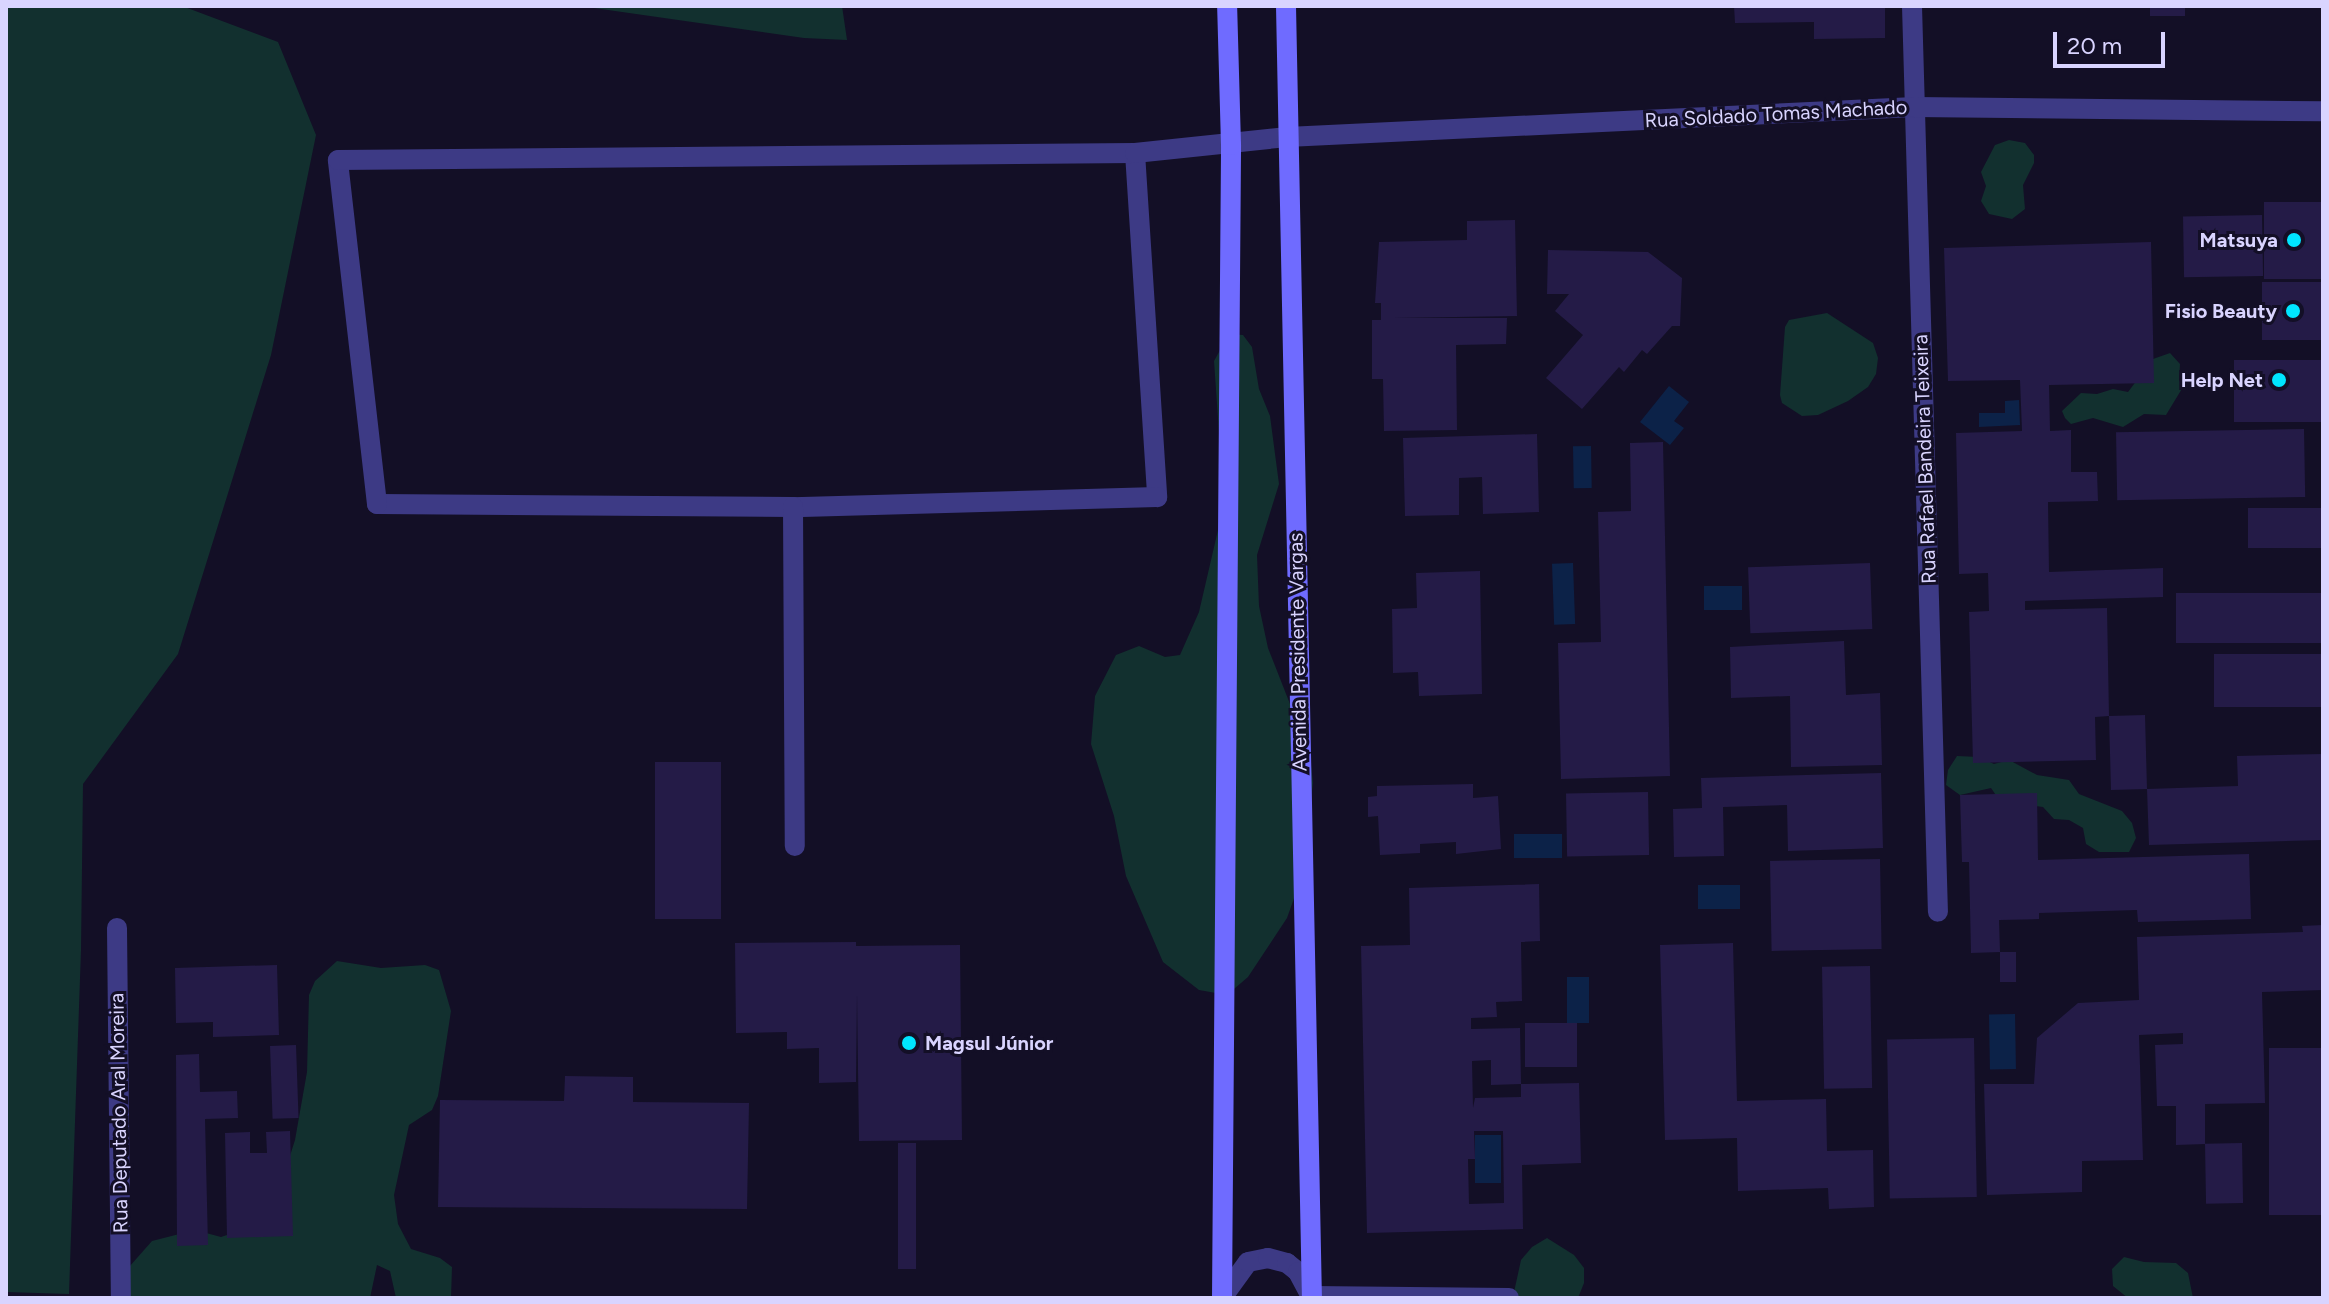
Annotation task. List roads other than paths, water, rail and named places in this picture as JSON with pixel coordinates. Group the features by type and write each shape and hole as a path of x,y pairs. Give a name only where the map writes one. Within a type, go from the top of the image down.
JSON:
{"main road":[{"path":"1222,1298 1231,145 1227,6"},
{"name":"Avenida Presidente Vargas","path":"1286,6 1312,1297"}],"street":[{"name":"Rua Rafael Bandeira Teixeira","path":"1912,6 1938,912"},
{"name":"Rua Soldado Tomas Machado","path":"793,507 377,504 338,160 1135,153 1287,137 1914,107 2323,111"},
{"path":"795,846 793,507 1157,497 1135,153"},
{"name":"Rua Deputado Aral Moreira","path":"117,928 121,1298"},
{"path":"1202,1298 1222,1298 1238,1271 1248,1262 1260,1258 1287,1263 1298,1272 1312,1297 1509,1298"}],"water":[{"path":"1669,386 1689,402 1674,421 1684,428 1670,445 1640,422"},
{"path":"2019,400 2020,425 1979,427 1979,413 2005,413 2005,401"},
{"path":"1573,446 1591,446 1592,488 1574,488"},
{"path":"1573,563 1575,624 1554,625 1552,564"},
{"path":"1704,586 1742,586 1742,610 1704,610"},
{"path":"1514,834 1562,834 1562,858 1514,858"},
{"path":"1698,885 1740,885 1740,909 1698,909"},
{"path":"1567,977 1589,977 1589,1023 1567,1023"},
{"path":"1989,1014 2015,1014 2016,1069 1990,1069"},
{"path":"1475,1135 1501,1135 1501,1183 1475,1183"}],"place":[{"name":"Matsuya","path":"2294,240"},
{"name":"Fisio Beauty","path":"2293,311"},
{"name":"Help Net","path":"2279,380"},
{"name":"Magsul Júnior","path":"909,1043"}]}
